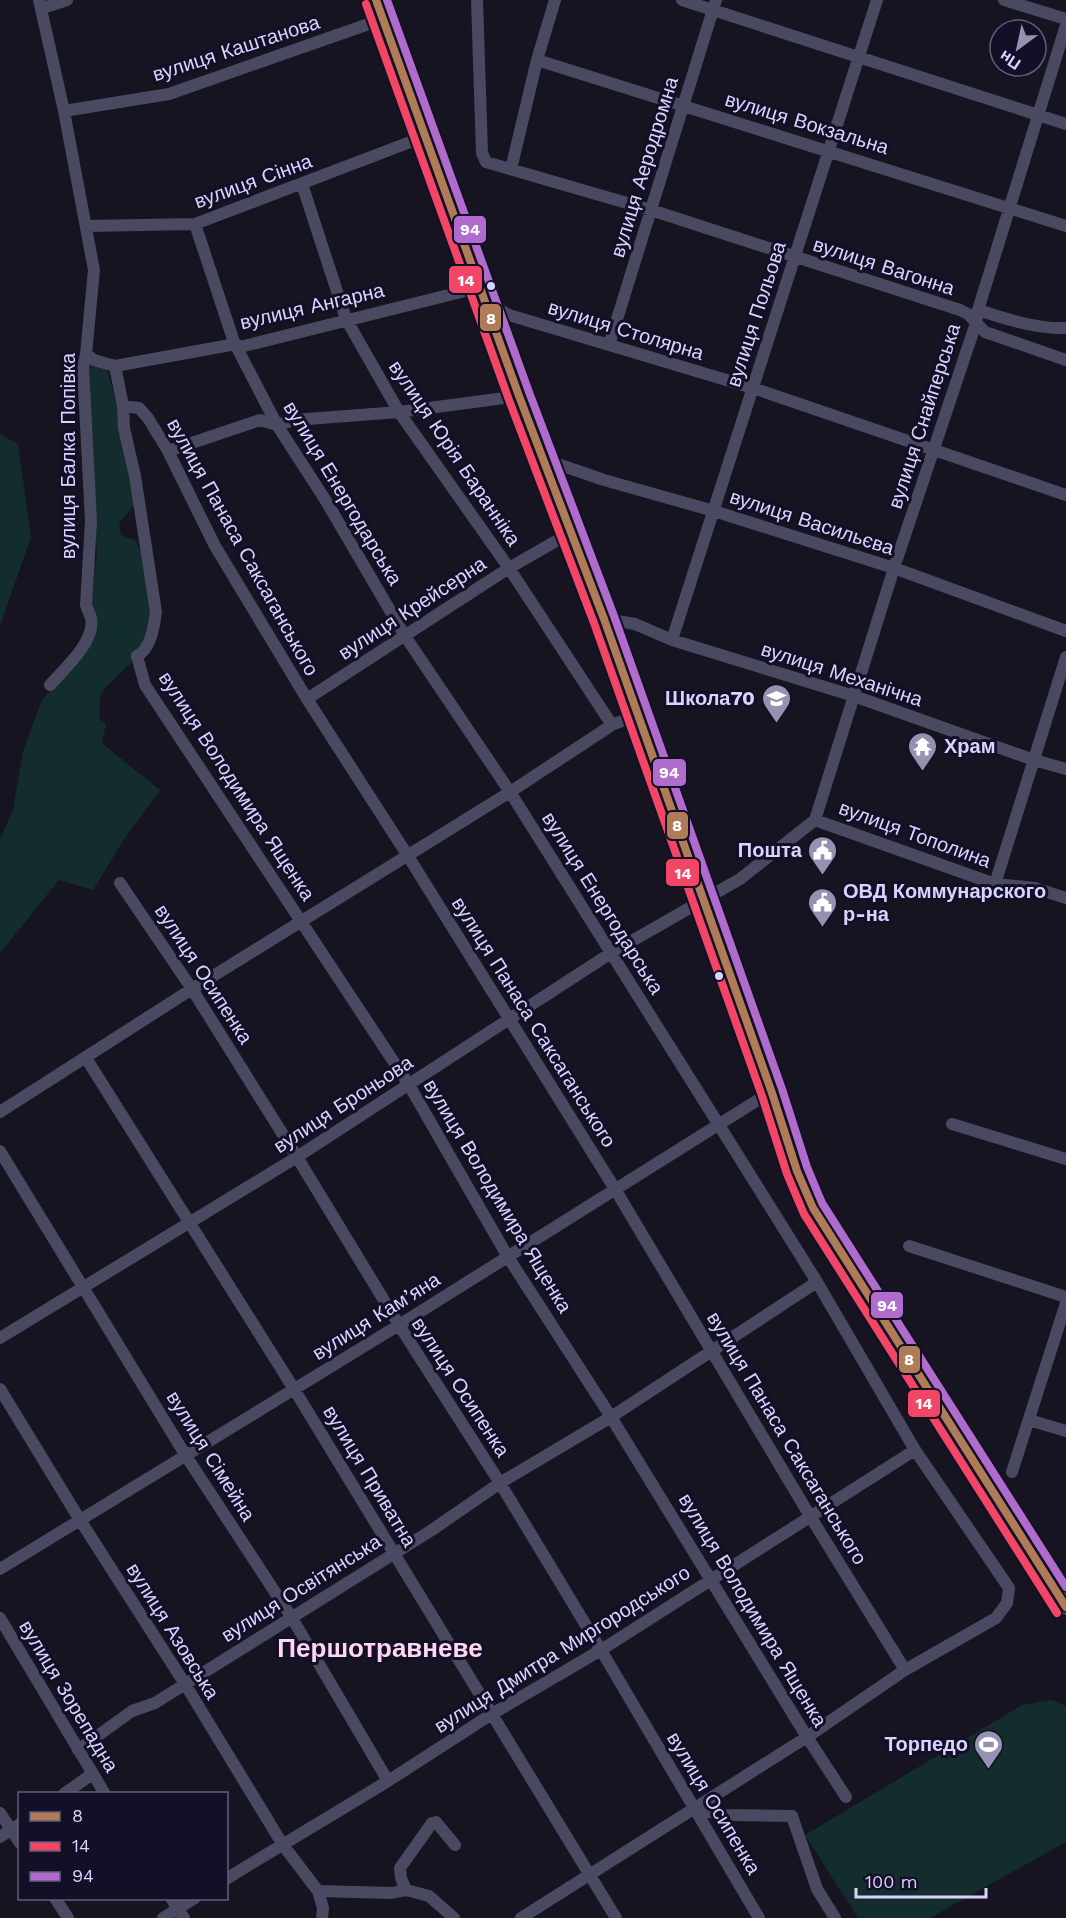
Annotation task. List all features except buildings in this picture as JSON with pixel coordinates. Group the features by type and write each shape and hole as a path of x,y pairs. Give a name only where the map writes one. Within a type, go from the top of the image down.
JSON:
{"main road":[{"path":"376,0 519,396 604,619 772,1093 796,1170 813,1208 1066,1607"}],"street":[{"path":"41,4 67,0"},
{"name":"вулиця Вагонна","path":"477,0 483,158 486,162 651,210 960,310 968,314 985,332 1066,360"},
{"path":"511,170 537,60 555,0"},
{"path":"682,0 715,5 859,57 1066,124"},
{"name":"вулиця Польова","path":"672,640 877,0"},
{"path":"1004,0 1066,20"},
{"name":"вулиця Балка Попівка","path":"41,4 94,270 83,366 91,521 86,605 91,617 92,631 85,645 50,685"},
{"name":"вулиця Аеродромна","path":"609,345 715,5"},
{"name":"вулиця Каштанова","path":"64,111 169,94 383,19"},
{"name":"вулиця Снайперська","path":"815,819 894,568 976,324 1008,207 1066,24"},
{"name":"вулиця Вокзальна","path":"537,60 1066,226"},
{"name":"вулиця Сінна","path":"86,226 195,225 426,136"},
{"name":"вулиця Юрія Баранніка","path":"302,184 346,319 399,412 509,568 612,725"},
{"name":"вулиця Енергодарська","path":"195,225 236,344 277,425 326,501 405,636 510,792 817,1282 915,1450 1009,1588 1007,1603 996,1618 906,1670"},
{"name":"вулиця Ангарна","path":"115,366 236,344 240,347 346,319 483,294"},
{"name":"вулиця Столярна","path":"483,294 509,315 753,388 1066,495"},
{"path":"978,310 1032,326 1066,328"},
{"path":"86,354 94,360 115,366"},
{"name":"вулиця Володимира Ященка","path":"115,366 156,612 145,651 137,656 145,685 409,1085 508,1257 611,1417 846,1797"},
{"path":"168,451 260,420 277,425 294,420 399,412 519,396"},
{"name":"вулиця Панаса Саксаганського","path":"123,406 139,408 148,418 168,451 215,546 307,699 408,856 615,1189 810,1516 906,1670"},
{"name":"вулиця Васильєва","path":"543,459 604,480 714,511 894,568 1066,631"},
{"name":"вулиця Крейсерна","path":"307,699 509,568 570,533"},
{"name":"вулиця Механічна","path":"604,619 635,624 672,640 854,696 1034,760 1066,769"},
{"path":"995,884 1066,657"},
{"path":"0,1112 192,989 510,792 612,725 637,715"},
{"name":"вулиця Тополина","path":"703,899 740,879 815,819 995,884 1035,888 1066,898"},
{"name":"вулиця Осипенка","path":"120,883 192,989 399,1326 500,1483 759,1918"},
{"name":"вулиця Броньова","path":"0,1338 297,1157 611,953 703,899"},
{"name":"вулиця Приватна","path":"86,1058 294,1389 616,1918"},
{"name":"вулиця Кам’яна","path":"0,1569 399,1326 772,1093"},
{"path":"952,1124 1066,1159"},
{"name":"вулиця Сімейна","path":"0,1151 186,1456 292,1618 388,1781"},
{"path":"909,1246 1066,1297"},
{"name":"вулиця Освітянська","path":"78,1750 132,1711 155,1703 292,1618 432,1530 500,1483 611,1417 817,1282"},
{"path":"1012,1472 1066,1303"},
{"name":"вулиця Азовська","path":"0,1389 283,1845 318,1890"},
{"path":"1029,1420 1066,1431"},
{"name":"вулиця Дмитра Миргородського","path":"228,1878 388,1781 492,1714 601,1650 915,1450"},
{"name":"вулиця Зорепадна","path":"0,1617 104,1792"},
{"path":"521,1918 807,1737 906,1670"},
{"path":"67,1792 92,1774"},
{"path":"694,1809 725,1815 792,1816 818,1889 835,1918"},
{"path":"0,1813 15,1827 0,1837"},
{"path":"406,1890 400,1868 432,1823 440,1824 455,1845"},
{"path":"322,1918 323,1908 318,1890 392,1893 406,1890 429,1896 454,1918"},
{"path":"56,1900 68,1918"},
{"path":"163,1918 193,1900"}],"green space":[{"path":"89,365 107,370 119,410 135,504 119,523 121,535 136,541 146,565 150,598 150,617 142,643 134,653 132,662 105,688 100,696 99,718 106,724 102,743 160,790 125,838 93,890 59,880 0,953 0,839 13,810 23,751 42,700 91,641 98,624 89,599 97,555 91,474"},
{"path":"0,434 18,444 31,537 0,626"},
{"name":"Торпедо","path":"1051,1700 1066,1706 1066,1842 930,1918 858,1918 805,1835 1022,1705"}],"transit line":[{"name":"8","path":"376,0 519,396 604,619 772,1093 797,1171 813,1208 1066,1607"},
{"name":"94","path":"387,0 529,392 614,616 782,1089 807,1167 822,1203 1066,1587"},
{"name":"14","path":"366,4 509,400 594,623 762,1096 787,1174 804,1214 1057,1613"}],"place":[{"name":"Школа70","path":"776,724"},
{"name":"Храм","path":"923,772"},
{"name":"Пошта","path":"823,876"},
{"name":"ОВД Коммунарского р-на","path":"822,928"},
{"name":"Торпедо","path":"989,1770"}],"district":[{"name":"Першотравневе","path":"380,1648"}]}
